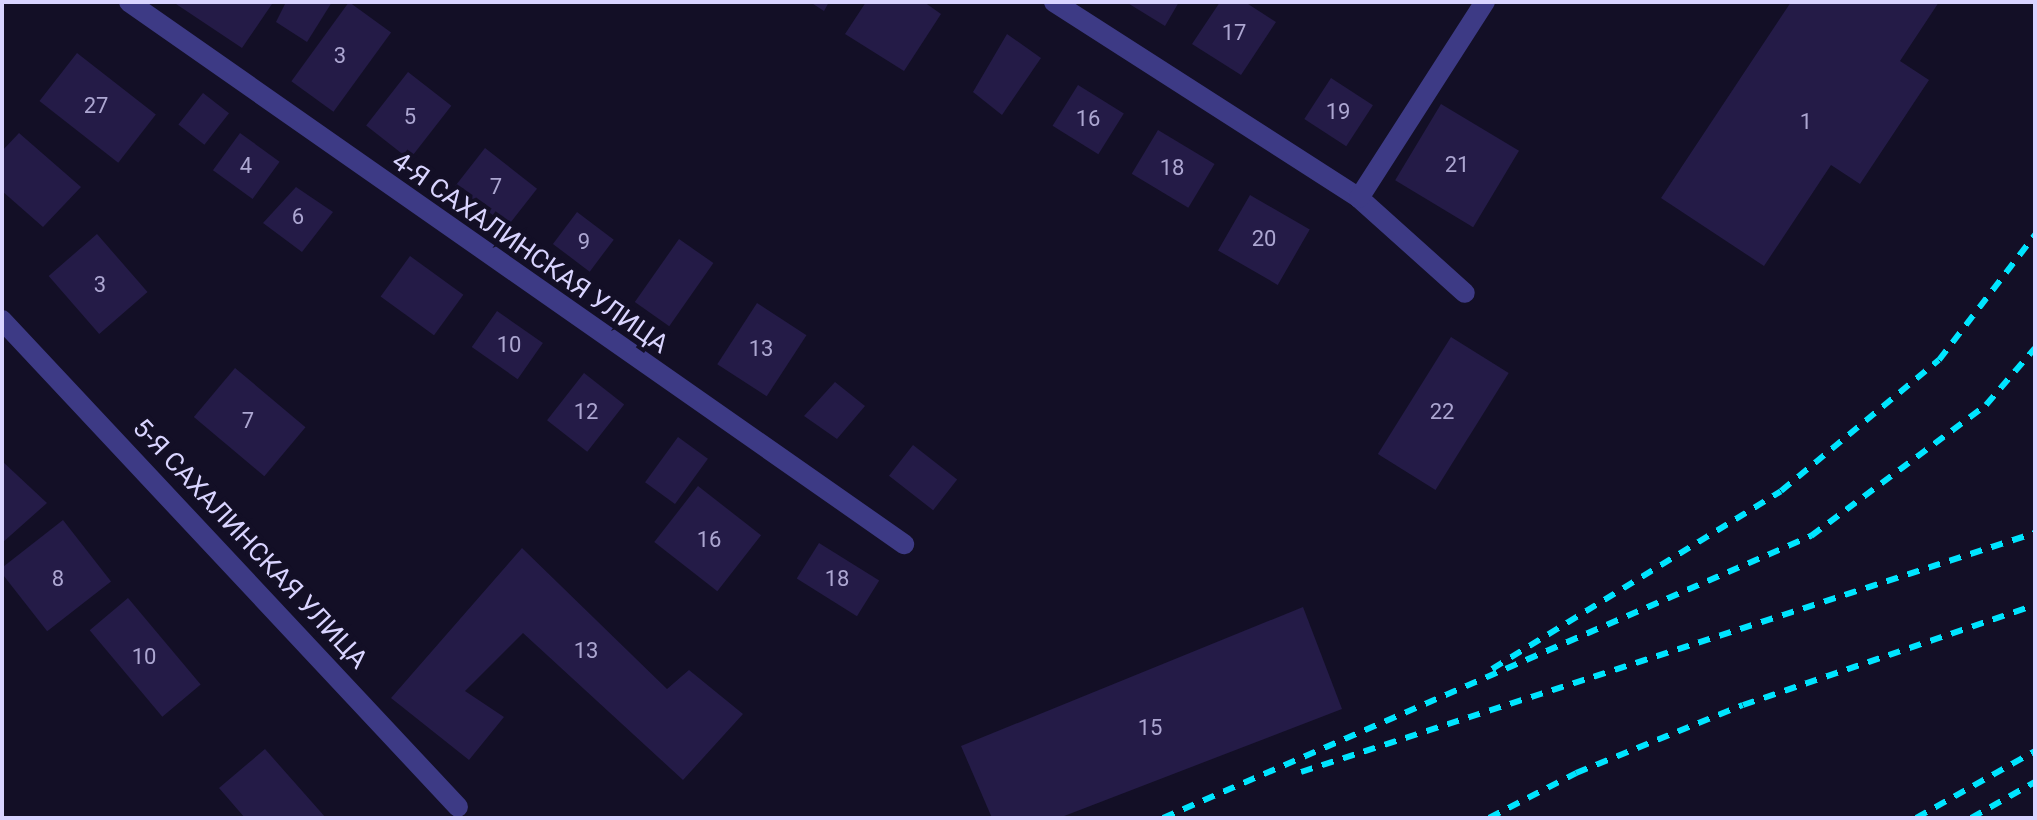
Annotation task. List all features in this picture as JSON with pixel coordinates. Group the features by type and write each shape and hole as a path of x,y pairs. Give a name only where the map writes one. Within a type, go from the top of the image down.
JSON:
{"street":[{"name":"4-Я САХАЛИНСКАЯ УЛИЦА","path":"129,2 904,544"},
{"path":"1054,2 1359,198 1465,293"},
{"path":"1359,198 1485,2"},
{"name":"5-Я САХАЛИНСКАЯ УЛИЦА","path":"2,320 458,807"}],"building":[{"path":"173,2 269,2 272,4 242,48"},
{"path":"286,2 332,2 307,42 276,22"},
{"path":"349,2 391,33 333,112 291,81"},
{"path":"810,2 829,2 824,11"},
{"path":"866,2 924,2 941,14 904,71 845,34"},
{"path":"1126,2 1179,2 1165,26"},
{"path":"1220,2 1245,2 1276,22 1241,75 1192,44"},
{"path":"1791,2 1939,2 1900,61 1929,80 1860,184 1831,165 1764,266 1661,198"},
{"path":"1007,34 1041,58 1002,115 973,92"},
{"path":"77,53 156,115 118,163 39,101"},
{"path":"408,72 451,106 409,159 366,126"},
{"path":"1331,78 1373,105 1346,146 1304,119"},
{"path":"1078,85 1124,114 1098,154 1053,126"},
{"path":"203,93 229,113 204,145 178,125"},
{"path":"1441,104 1519,151 1473,227 1395,180"},
{"path":"1158,130 1215,164 1188,208 1132,174"},
{"path":"19,133 81,187 43,227 2,191 2,151"},
{"path":"240,133 280,162 253,199 213,170"},
{"path":"485,148 537,189 507,226 455,186"},
{"path":"296,187 333,212 302,252 263,223"},
{"path":"1250,195 1310,230 1278,285 1218,250"},
{"path":"577,212 614,240 590,272 553,244"},
{"path":"97,234 148,292 99,334 49,276"},
{"path":"679,239 713,263 669,326 635,302"},
{"path":"410,256 463,295 434,335 381,296"},
{"path":"757,303 806,335 767,396 717,364"},
{"path":"497,311 543,343 518,379 472,347"},
{"path":"1451,337 1509,373 1436,490 1378,454"},
{"path":"235,368 305,427 264,476 194,417"},
{"path":"584,373 624,404 587,452 547,420"},
{"path":"835,382 865,406 837,439 804,416"},
{"path":"678,437 708,459 675,504 645,482"},
{"path":"913,445 957,479 933,510 889,476"},
{"path":"2,461 47,503 2,543"},
{"path":"698,486 761,535 717,591 654,542"},
{"path":"63,520 111,581 47,631 2,573 2,568"},
{"path":"819,543 879,581 857,616 797,579"},
{"path":"522,548 667,689 689,670 743,714 683,780 523,633 465,691 504,717 469,760 391,698"},
{"path":"128,598 201,685 162,717 90,630"},
{"path":"1303,607 1342,709 1059,818 992,818 961,746"},
{"path":"265,749 326,818 245,818 219,788"}],"railway":[{"path":"1492,669 1781,491 1939,360 2035,235"},
{"path":"1163,818 1811,536 1986,405 2035,348"},
{"path":"1301,772 2035,533"},
{"path":"1489,818 1576,773 1743,705 2035,605"},
{"path":"1916,818 2035,751"},
{"path":"1971,818 2035,782"}]}
